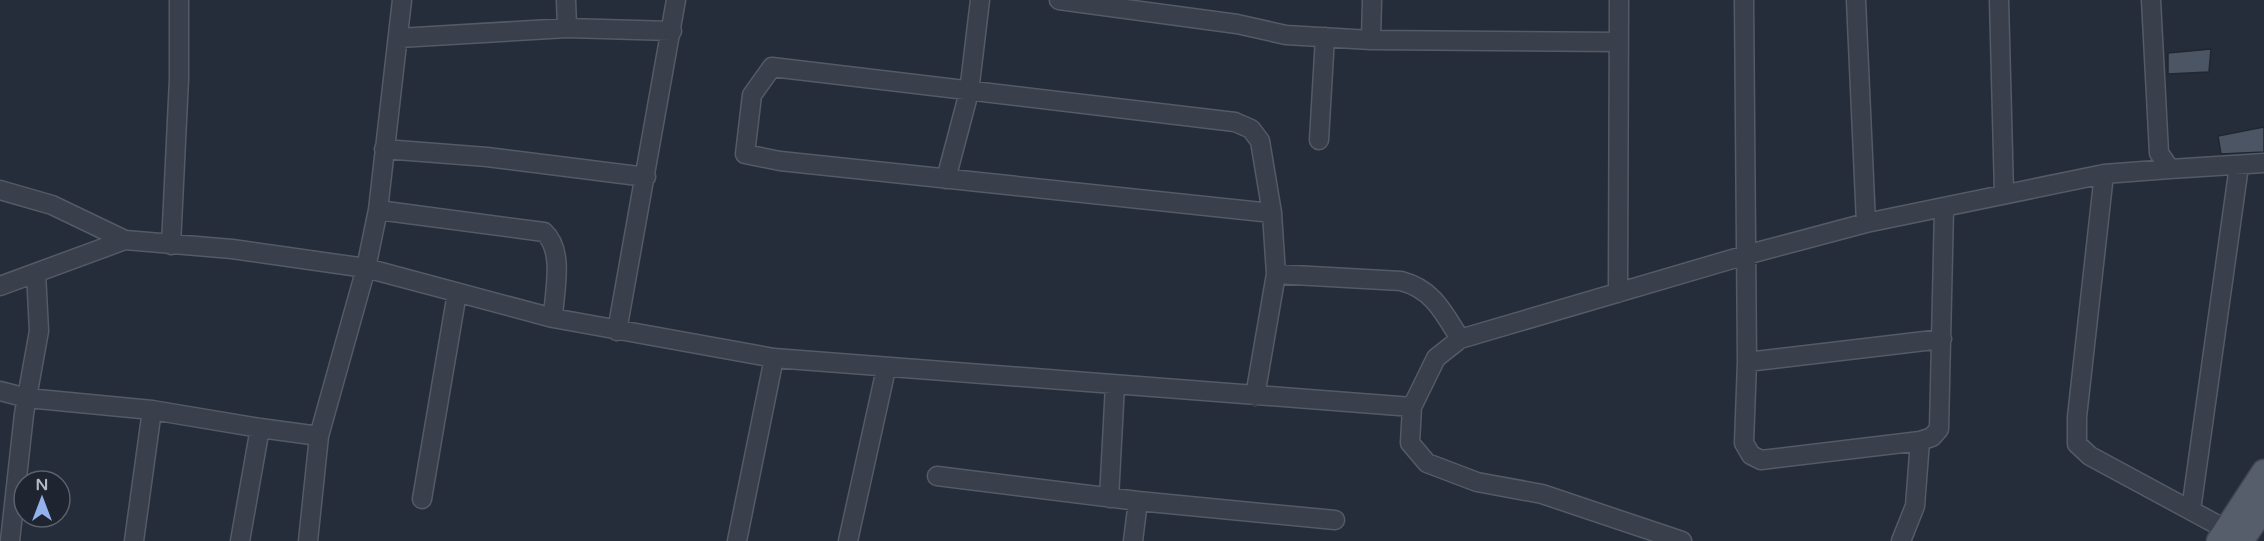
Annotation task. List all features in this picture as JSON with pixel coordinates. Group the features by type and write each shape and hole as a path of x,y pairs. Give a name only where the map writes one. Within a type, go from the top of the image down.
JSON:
{"main road":[{"path":"2229,537 2264,472"},
{"path":"2229,537 2264,507"}],"street":[{"path":"171,245 179,79 179,0"},
{"path":"308,541 319,436 366,268 378,210 402,0"},
{"path":"566,0 567,28"},
{"path":"617,331 676,0"},
{"path":"946,179 969,92 980,0"},
{"path":"1059,0 1237,24 1286,35 1371,40 1618,42"},
{"path":"1371,40 1372,0"},
{"path":"1618,0 1618,293"},
{"path":"1744,0 1747,362 1744,443 1750,455 1761,460 1920,441 1932,437 1939,429 1944,208"},
{"path":"1856,0 1866,223"},
{"path":"1999,0 2004,193"},
{"path":"2151,0 2159,153 2170,169"},
{"path":"399,38 567,28 672,31"},
{"path":"1318,140 1325,37"},
{"path":"1255,396 1276,274 1272,213 1260,141 1251,129 1235,122 772,67 752,95 745,154 780,161 1272,213"},
{"path":"384,149 487,157 646,177"},
{"path":"1682,541 1542,494 1477,482 1427,464 1410,443 1412,407 1436,358 1460,339 1746,255 1866,223 2104,174 2264,163"},
{"path":"2191,510 2239,166"},
{"path":"2104,174 2077,417 2077,444 2090,456 2191,510 2229,537"},
{"path":"0,190 52,205 125,240 232,249 366,268 553,318 774,358 886,369 1412,407"},
{"path":"378,210 544,232 554,240 556,254 553,318"},
{"path":"0,286 125,240"},
{"path":"10,541 27,398 39,331 36,273"},
{"path":"1276,274 1401,281 1417,285 1437,301 1460,339"},
{"path":"422,499 457,293"},
{"path":"1747,362 1942,339"},
{"path":"737,541 774,358"},
{"path":"848,541 886,369"},
{"path":"1109,498 1115,386"},
{"path":"0,391 27,398 152,410 319,436"},
{"path":"134,541 152,410"},
{"path":"240,541 260,428"},
{"path":"1901,541 1915,506 1920,441"},
{"path":"937,476 1109,498 1335,520"},
{"path":"1133,541 1138,501"}],"building":[{"path":"2211,49 2209,72 2168,74 2168,53"},
{"path":"2264,127 2264,152 2221,154 2218,136"}]}
